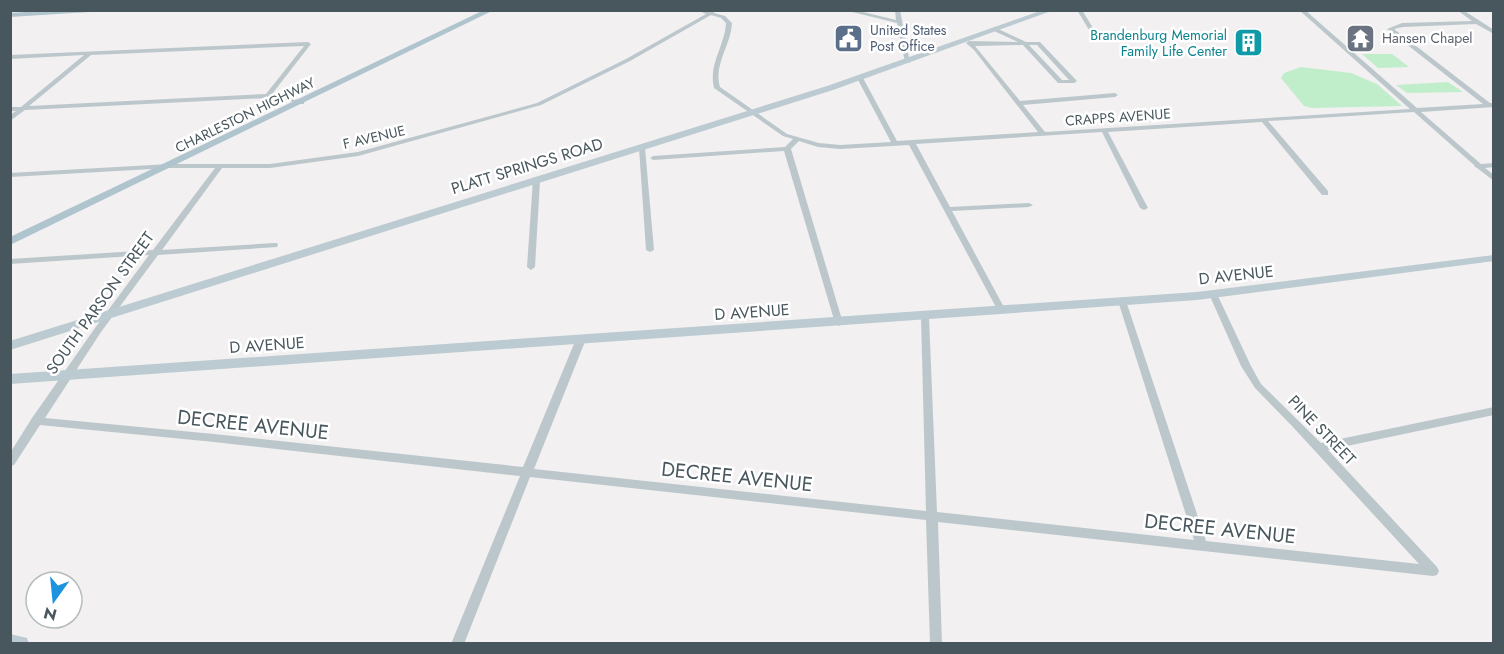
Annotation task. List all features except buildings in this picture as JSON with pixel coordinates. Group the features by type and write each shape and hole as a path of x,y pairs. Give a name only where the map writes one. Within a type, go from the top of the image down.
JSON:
{"main road":[{"path":"10,15 118,10"},
{"name":"CHARLESTON HIGHWAY","path":"10,242 491,10"}],"street":[{"path":"699,10 713,12"},
{"path":"846,10 900,22"},
{"path":"897,10 908,62"},
{"name":"PLATT SPRINGS ROAD","path":"10,346 753,113 968,43 1051,10"},
{"path":"1078,10 1094,34 1100,36 1165,33"},
{"path":"1301,10 1412,110 1494,178"},
{"path":"1459,10 1494,33"},
{"name":"CRAPPS AVENUE","path":"713,12 727,20 729,26 715,69 714,82 721,92 771,127 796,140 834,146 1491,105"},
{"name":"F AVENUE","path":"10,175 170,166 292,164 336,158 410,141 524,109 570,90 713,12"},
{"path":"1476,22 1402,25 1390,29 1491,105"},
{"path":"1486,28 1494,28"},
{"path":"968,43 1023,42 1038,43 1074,81 1060,82 1023,42 996,30"},
{"path":"968,43 1043,134"},
{"path":"10,57 308,44 268,96"},
{"path":"10,119 89,53"},
{"path":"860,78 895,143"},
{"path":"10,109 268,96 284,97 302,103"},
{"path":"1019,103 1115,96"},
{"path":"1263,120 1325,193"},
{"path":"1104,130 1144,208"},
{"path":"653,158 787,149 796,140"},
{"path":"911,142 1002,311"},
{"path":"642,148 650,250"},
{"path":"787,149 839,323"},
{"path":"1478,166 1494,165"},
{"name":"SOUTH PARSON STREET","path":"10,462 109,315 220,166"},
{"path":"531,267 536,181"},
{"path":"947,210 1029,205"},
{"path":"10,262 273,245"},
{"name":"D AVENUE","path":"10,379 925,317 1213,294 1494,258"},
{"name":"PINE STREET","path":"1213,294 1251,376 1433,571"},
{"path":"1122,301 1201,545"},
{"path":"925,317 936,644"},
{"path":"456,644 581,339"},
{"path":"1319,448 1494,411"},
{"name":"DECREE AVENUE","path":"36,421 1433,571"},
{"path":"10,642 21,644"}],"green space":[{"path":"1362,54 1392,54 1409,67 1378,68"},
{"path":"1301,67 1351,73 1377,84 1402,106 1312,108 1304,106 1281,78 1284,73"},
{"path":"1448,82 1463,92 1407,93 1396,85"}],"place":[{"name":"United States Post Office","path":"849,38"},
{"name":"Hansen Chapel","path":"1361,38"},
{"name":"Brandenburg Memorial Family Life Center","path":"1248,43"}]}
